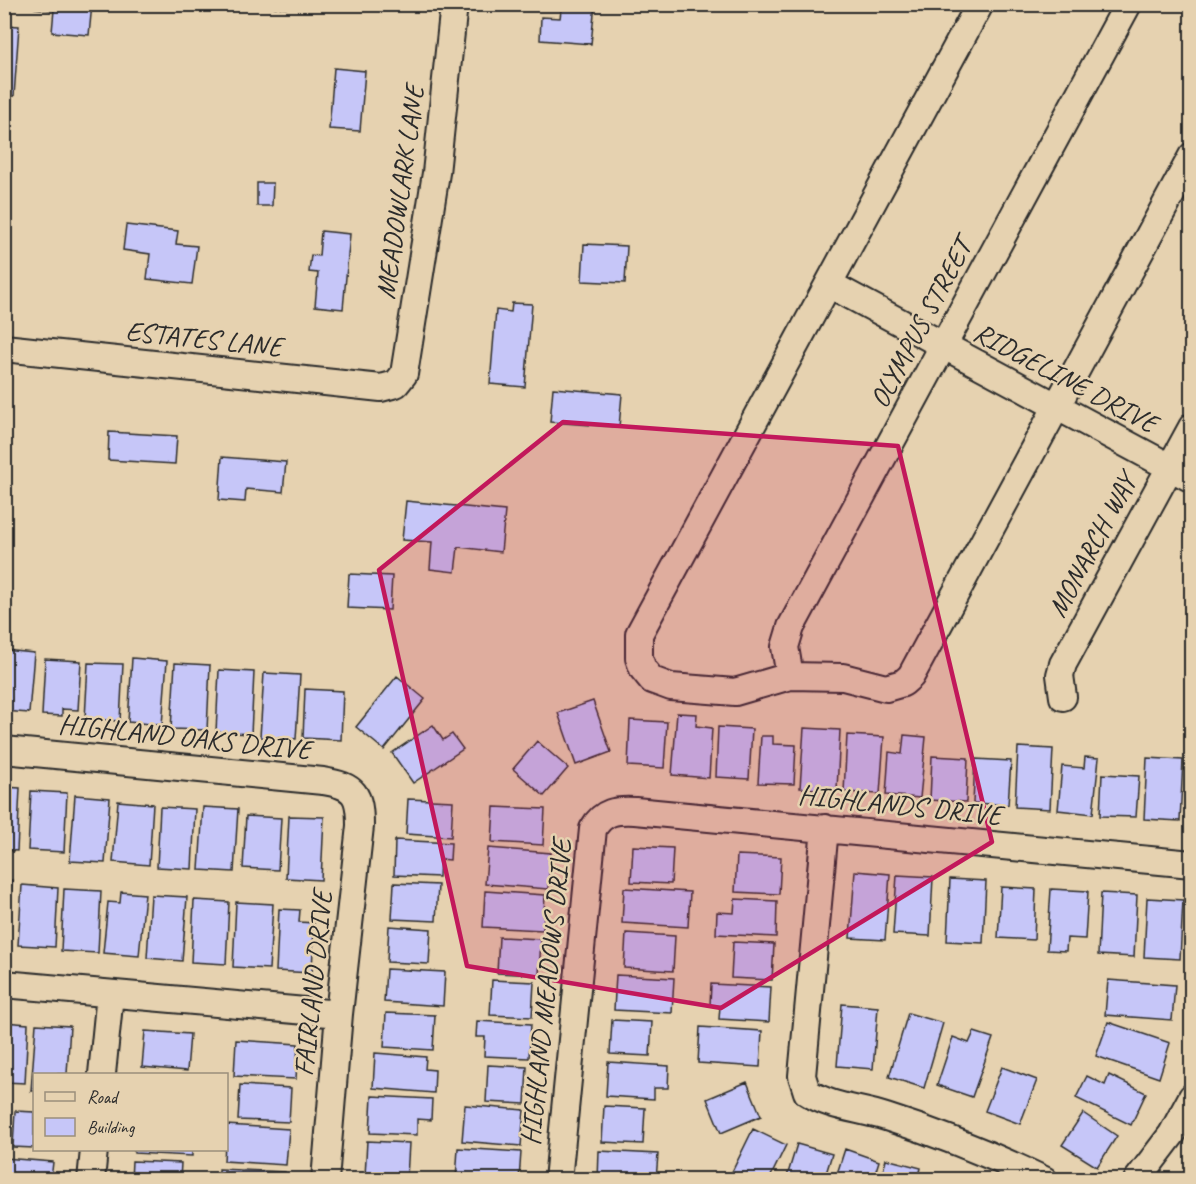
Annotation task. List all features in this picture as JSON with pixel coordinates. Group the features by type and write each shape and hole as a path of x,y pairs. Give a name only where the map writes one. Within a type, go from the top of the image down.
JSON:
{"street":[{"name":"MEADOWLARK LANE","path":"396,384 404,374 432,197 454,4"},
{"path":"980,4 639,634 638,646 643,669 652,680 670,687 735,692 790,676 843,677 886,688 903,683 911,676 1191,156"},
{"name":"OLYMPUS STREET","path":"790,676 785,647 791,627 1128,4"},
{"name":"RIDGELINE DRIVE","path":"829,284 942,347 1180,473"},
{"name":"ESTATES LANE","path":"4,348 381,388 396,384"},
{"name":"MONARCH WAY","path":"1063,697 1060,675 1063,664 1180,473 1191,427"},
{"name":"HIGHLAND OAKS DRIVE","path":"4,750 323,781 341,784 356,794"},
{"name":"FAIRLAND DRIVE","path":"325,1179 339,1014 360,826 360,810 356,794"},
{"name":"HIGHLANDS DRIVE","path":"604,815 619,810 636,811 1191,864"},
{"name":"HIGHLAND MEADOWS DRIVE","path":"558,1179 593,829 604,815"},
{"path":"825,828 802,1076 807,1092 822,1102 883,1116 962,1143 1044,1179"},
{"path":"4,984 339,1014"},
{"path":"102,1073 110,994"},
{"path":"1137,1179 1172,1134 1191,1097"},
{"path":"91,1179 94,1151"}],"highlighted area":[{"path":"563,422 898,446 992,842 721,1008 467,966 379,570"}],"building":[{"path":"35,4 92,4 89,35 52,32 54,10 35,8"},
{"path":"243,4 286,4 286,8"},
{"path":"562,4 595,4 591,44 540,40 541,17 560,18"},
{"path":"4,25 19,26 14,96 4,95"},
{"path":"334,68 365,71 360,131 329,129"},
{"path":"257,183 273,183 272,206 257,206"},
{"path":"126,225 178,231 176,244 197,246 192,284 147,279 150,254 123,250"},
{"path":"321,231 350,234 343,309 315,306 318,273 309,272 311,255 319,256"},
{"path":"584,244 627,246 625,283 582,281"},
{"path":"512,303 532,304 525,387 490,384 496,310 511,312"},
{"path":"553,388 622,394 619,427 550,422"},
{"path":"109,432 177,436 175,464 108,460"},
{"path":"222,457 286,462 283,492 246,489 245,502 219,500"},
{"path":"406,501 505,511 501,552 458,547 455,572 430,569 432,542 402,540"},
{"path":"349,574 392,576 390,610 347,608"},
{"path":"4,650 34,653 29,713 4,711"},
{"path":"132,658 167,661 162,725 128,722"},
{"path":"45,659 81,661 78,710 62,709 62,716 42,715"},
{"path":"88,663 123,664 120,721 85,719"},
{"path":"175,663 210,665 207,730 171,729"},
{"path":"219,670 254,672 251,734 216,732"},
{"path":"264,673 300,675 296,739 260,737"},
{"path":"397,676 425,699 384,750 356,727"},
{"path":"305,689 343,691 341,740 303,738"},
{"path":"593,701 611,752 576,765 558,713"},
{"path":"677,713 697,714 696,726 712,728 709,778 672,775"},
{"path":"630,720 667,722 664,768 628,766"},
{"path":"433,725 443,740 452,734 463,749 413,783 392,753"},
{"path":"718,727 752,729 749,779 716,777"},
{"path":"804,728 840,730 837,790 800,788"},
{"path":"847,735 884,737 880,794 844,792"},
{"path":"904,735 926,737 920,798 886,795 889,752 902,754"},
{"path":"761,736 773,736 773,744 796,745 794,784 758,783"},
{"path":"537,741 568,768 544,796 513,769"},
{"path":"1018,747 1053,749 1050,809 1015,807"},
{"path":"932,756 968,758 966,802 930,800"},
{"path":"1085,757 1099,758 1093,814 1058,810 1062,766 1084,768"},
{"path":"1147,758 1183,760 1180,821 1144,819"},
{"path":"975,759 1011,761 1008,805 973,803"},
{"path":"1189,763 1192,764 1192,824 1186,824"},
{"path":"1102,774 1139,776 1136,817 1100,816"},
{"path":"4,787 20,788 17,851 4,850"},
{"path":"31,791 67,793 64,852 28,850"},
{"path":"75,795 110,798 105,863 70,861"},
{"path":"408,799 453,801 451,837 406,834"},
{"path":"118,801 153,804 149,865 113,862"},
{"path":"160,807 195,809 192,869 157,867"},
{"path":"203,807 238,809 234,872 199,870"},
{"path":"494,807 545,809 543,845 492,842"},
{"path":"246,816 281,818 278,870 243,868"},
{"path":"289,816 324,817 321,880 286,878"},
{"path":"395,840 451,843 450,860 440,859 439,877 394,875"},
{"path":"633,846 673,848 671,884 631,882"},
{"path":"488,848 551,853 548,889 485,884"},
{"path":"737,855 781,857 779,894 735,892"},
{"path":"855,871 890,874 885,940 850,938"},
{"path":"897,875 933,877 930,936 893,934"},
{"path":"950,879 986,881 983,943 947,941"},
{"path":"4,880 12,880 7,944 4,944"},
{"path":"394,883 438,885 436,921 392,919"},
{"path":"22,885 58,888 55,947 18,945"},
{"path":"1001,887 1036,889 1034,940 998,938"},
{"path":"624,888 690,892 688,927 622,923"},
{"path":"64,889 101,891 98,953 61,951"},
{"path":"1051,889 1088,891 1085,939 1067,938 1066,951 1047,950"},
{"path":"485,891 545,895 543,930 483,927"},
{"path":"121,892 145,894 139,956 103,953 108,902 120,903"},
{"path":"1101,893 1137,895 1134,957 1098,955"},
{"path":"151,895 187,897 182,961 147,958"},
{"path":"1147,898 1183,900 1180,959 1144,957"},
{"path":"735,899 777,901 776,937 716,934 717,912 734,913"},
{"path":"194,900 229,902 226,964 191,962"},
{"path":"236,902 273,904 269,969 233,967"},
{"path":"279,909 300,910 299,922 314,923 312,973 276,971"},
{"path":"389,926 431,929 429,964 387,962"},
{"path":"626,933 675,936 673,971 624,968"},
{"path":"499,937 541,939 539,975 497,973"},
{"path":"733,942 774,944 772,980 731,978"},
{"path":"386,969 445,972 443,1006 384,1002"},
{"path":"616,975 674,978 672,1013 614,1010"},
{"path":"492,980 534,982 532,1017 490,1015"},
{"path":"1108,980 1175,985 1172,1020 1105,1015"},
{"path":"711,984 771,987 769,1022 719,1019 720,1006 710,1005"},
{"path":"842,1004 878,1007 873,1069 837,1066"},
{"path":"386,1013 435,1015 433,1050 384,1047"},
{"path":"908,1013 943,1023 924,1088 889,1077"},
{"path":"612,1020 652,1022 650,1056 610,1054"},
{"path":"477,1021 531,1024 529,1058 484,1056 485,1037 476,1037"},
{"path":"4,1022 28,1024 25,1083 4,1082"},
{"path":"1108,1022 1170,1043 1159,1078 1096,1056"},
{"path":"36,1024 70,1026 67,1073 33,1073 33,1091 31,1091"},
{"path":"700,1027 762,1031 760,1067 698,1063"},
{"path":"145,1031 190,1034 187,1071 142,1067"},
{"path":"974,1032 993,1038 972,1097 937,1085 953,1037 969,1043"},
{"path":"236,1040 298,1044 296,1079 234,1076"},
{"path":"375,1053 426,1057 425,1069 435,1070 434,1093 373,1088"},
{"path":"608,1062 669,1066 668,1088 654,1088 654,1099 606,1096"},
{"path":"488,1065 527,1067 525,1104 486,1102"},
{"path":"1002,1067 1037,1080 1020,1124 985,1111"},
{"path":"1109,1075 1146,1093 1131,1125 1076,1098 1087,1076 1105,1085"},
{"path":"747,1082 761,1116 721,1133 707,1099"},
{"path":"240,1085 291,1088 289,1122 238,1120"},
{"path":"372,1096 432,1099 431,1120 417,1119 417,1135 370,1133"},
{"path":"465,1105 524,1110 521,1146 462,1141"},
{"path":"604,1106 645,1108 643,1144 602,1142"},
{"path":"15,1111 33,1112 33,1148 13,1147"},
{"path":"1083,1113 1117,1136 1097,1167 1062,1145"},
{"path":"228,1125 289,1129 286,1165 224,1161 225,1151 228,1151"},
{"path":"753,1129 786,1145 769,1180 733,1180 729,1178"},
{"path":"367,1141 409,1143 407,1178 365,1176"},
{"path":"797,1144 832,1154 824,1180 786,1180"},
{"path":"458,1148 521,1152 519,1180 456,1180"},
{"path":"845,1149 879,1161 873,1180 835,1180"},
{"path":"134,1151 192,1151 192,1156 134,1153"},
{"path":"599,1151 658,1154 656,1180 598,1180"},
{"path":"4,1158 53,1162 51,1180 4,1180"},
{"path":"886,1159 921,1168 918,1180 881,1180"},
{"path":"132,1161 181,1163 180,1180 131,1180"},
{"path":"219,1169 285,1172 285,1180 219,1180"}]}
